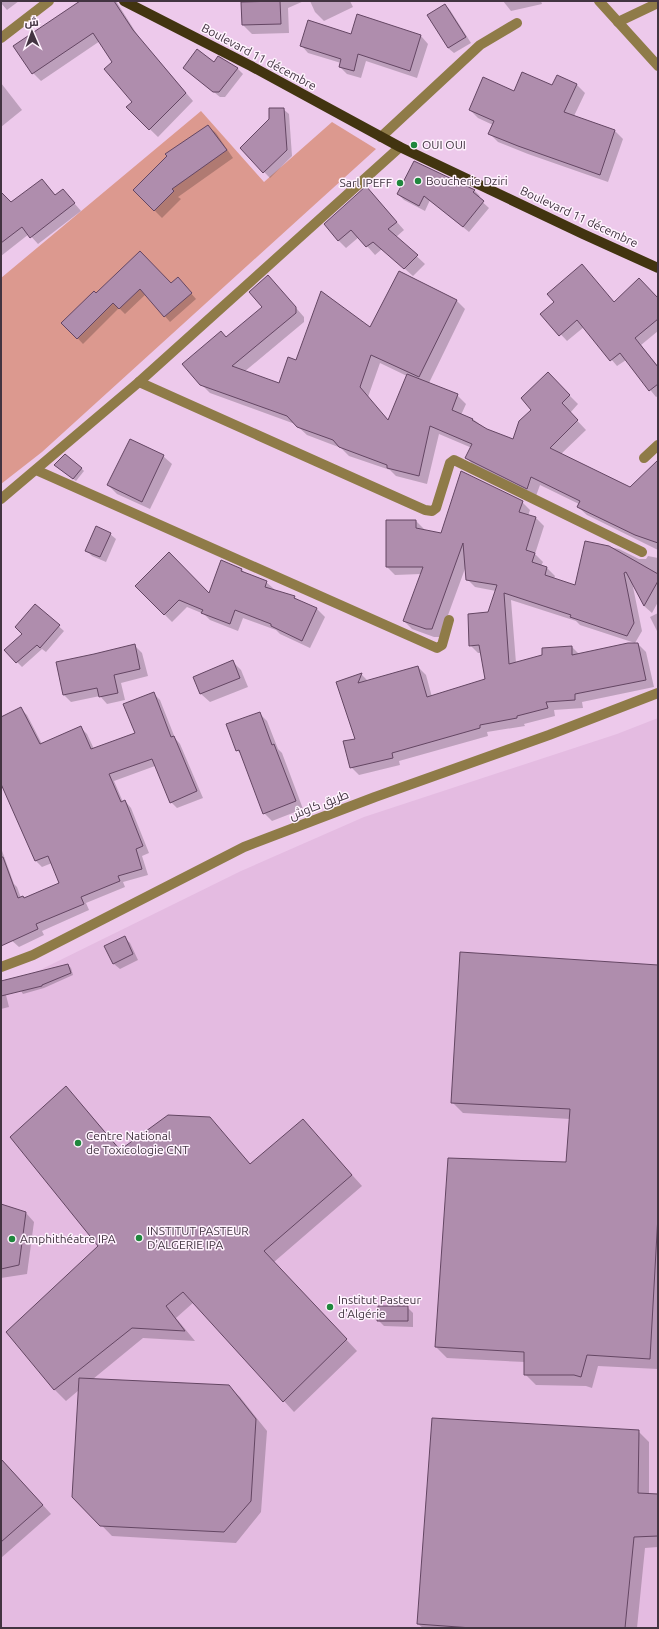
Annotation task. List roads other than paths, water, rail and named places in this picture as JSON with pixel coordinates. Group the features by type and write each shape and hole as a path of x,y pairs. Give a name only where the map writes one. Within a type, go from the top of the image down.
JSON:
{"main road":[{"name":"Boulevard 11 décembre","path":"124,1 250,66 400,147 658,268"}],"street":[{"path":"1,38 49,1"},
{"path":"599,1 658,66"},
{"path":"618,22 658,3"},
{"path":"381,137 480,45 517,23"},
{"path":"1,499 139,382 400,147"},
{"path":"139,382 425,510 432,510 436,508 450,463 454,460 642,552"},
{"path":"644,458 658,445"},
{"path":"36,470 437,648 442,645 448,620"},
{"name":"طريق كاوش","path":"1,967 33,954 244,847 658,693"}],"place":[{"name":"OUI OUI","path":"414,145"},
{"name":"Boucherie Dziri","path":"418,181"},
{"name":"Sarl IPEFF","path":"400,183"},
{"name":"Centre National de Toxicologie CNT","path":"78,1143"},
{"name":"INSTITUT PASTEUR D'ALGERIE IPA","path":"139,1238"},
{"name":"Amphithéatre IPA","path":"12,1239"},
{"name":"Institut Pasteur d'Algérie","path":"330,1307"}]}
